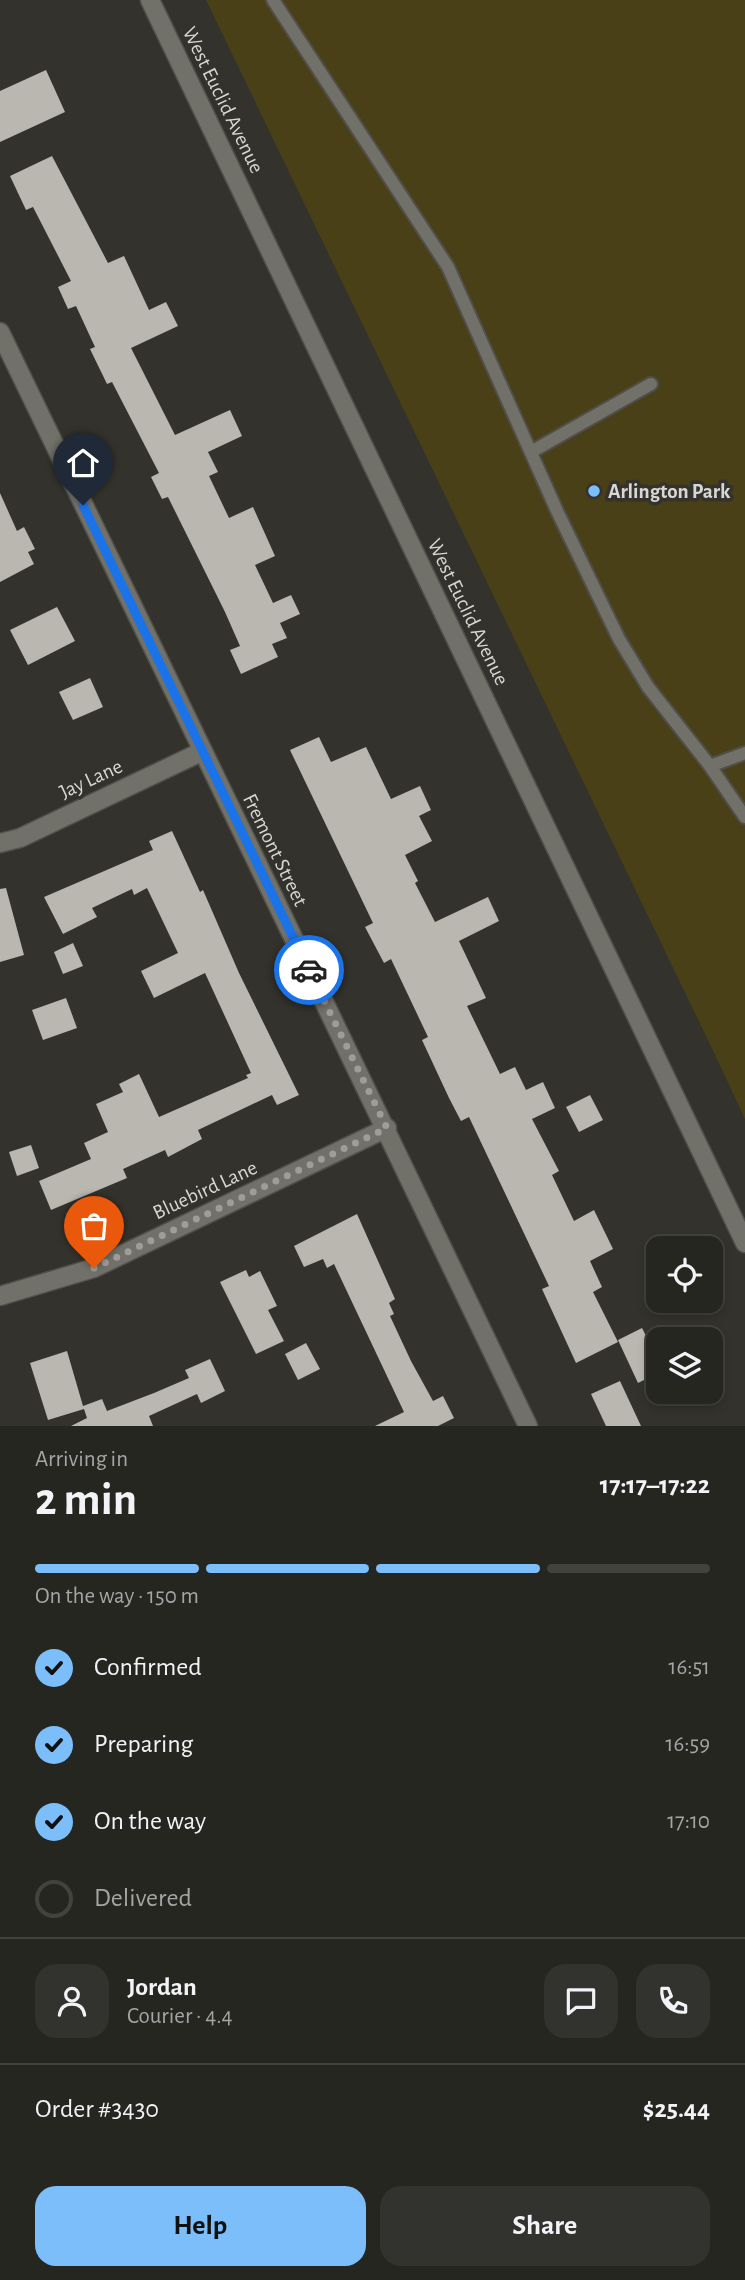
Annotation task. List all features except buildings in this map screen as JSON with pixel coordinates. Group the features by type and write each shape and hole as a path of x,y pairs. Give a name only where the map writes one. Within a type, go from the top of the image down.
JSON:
{"street":[{"name":"West Euclid Avenue","path":"150,0 745,1243"},
{"name":"Fremont Street","path":"0,332 201,752 387,1128 528,1426"},
{"name":"Jay Lane","path":"0,843 20,838 201,752"},
{"name":"Bluebird Lane","path":"0,1296 94,1268 387,1128"}],"lane":[{"path":"273,0 448,267 619,639 648,687 710,766 745,817"},
{"path":"531,452 651,384"},
{"path":"710,766 745,753"}],"shaded area":[{"name":"Arlington Park","path":"206,0 745,0 745,1119 718,1061"}],"way so far":[{"path":"94,1268 387,1128 309,970"}],"place":[{"name":"Arlington Park","path":"594,491"}],"route":[{"path":"83,505 309,970"}]}
